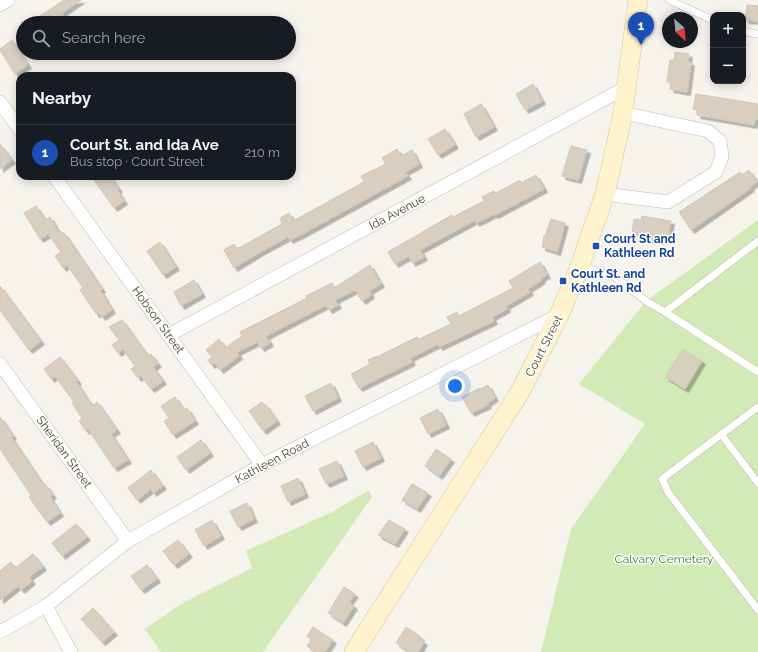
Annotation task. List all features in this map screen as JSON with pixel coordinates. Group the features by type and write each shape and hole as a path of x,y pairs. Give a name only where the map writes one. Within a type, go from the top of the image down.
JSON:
{"street":[{"path":"0,5 8,0"},
{"name":"Court Street","path":"354,652 520,392 559,315 580,266 605,194 623,113 625,88 638,0"},
{"name":"Ida Avenue","path":"169,335 625,88"},
{"path":"0,102 16,124"},
{"path":"605,194 668,202 716,172 722,156 720,141 708,131 623,113"},
{"name":"Hobson Street","path":"57,180 262,465"},
{"name":"Kathleen Road","path":"0,632 46,606 128,541 262,465 559,315"},
{"name":"Sheridan Street","path":"0,364 5,381 128,541"},
{"path":"46,606 71,652"}],"lane":[{"path":"669,0 710,19"},
{"path":"746,32 756,34"},
{"path":"665,312 758,241"},
{"path":"580,266 615,277 646,301 758,372"},
{"path":"758,407 662,479 668,492 758,610"},
{"path":"721,434 758,483"}],"green space":[{"name":"Calvary Cemetery","path":"758,220 758,652 541,652 571,529 645,424 579,384 646,301"},
{"path":"369,490 372,497 263,652 161,652 145,629 181,604 252,568 246,551 332,512"}],"building":[{"path":"64,0 81,0 62,13 64,16 40,16"},
{"path":"747,5 758,6 758,21 746,20"},
{"path":"12,40 16,46 16,60 25,60 28,65 15,74 0,49"},
{"path":"675,52 689,54 688,62 691,62 687,92 670,89 671,82 667,82 670,60 674,60"},
{"path":"533,84 542,101 525,110 516,94"},
{"path":"696,94 758,104 758,119 755,119 754,125 697,115 698,110 693,109"},
{"path":"481,104 494,127 476,137 464,114"},
{"path":"445,129 455,145 438,155 428,139"},
{"path":"0,144 12,160 0,169"},
{"path":"571,146 587,150 578,180 562,176"},
{"path":"397,149 401,156 412,150 419,164 405,172 408,176 304,233 290,240 288,237 234,268 224,250 234,244 237,249 282,224 280,218 289,213 293,221 364,182 361,176 386,164 382,158"},
{"path":"749,170 757,182 750,186 751,188 691,230 679,212 740,172 742,175"},
{"path":"536,175 544,189 495,215 494,214 476,223 475,220 420,250 424,257 412,263 409,256 395,264 388,252 452,215 453,217 484,201 482,197 494,191 496,193 520,180 521,183"},
{"path":"94,180 113,180 119,189 117,190 124,201 114,208"},
{"path":"36,206 45,220 50,217 58,231 64,233 102,289 100,290 112,310 102,317 99,313 96,314 80,290 83,288 67,265 63,268 55,256 61,252 48,234 40,239 24,213"},
{"path":"642,216 671,221 668,238 662,237 661,241 638,237 638,233 632,232 634,219 641,220"},
{"path":"551,219 565,223 557,252 542,247 544,236"},
{"path":"160,242 176,267 163,275 147,251"},
{"path":"540,262 547,275 528,289 530,292 506,306 507,309 492,317 494,321 439,347 438,344 410,358 412,362 359,388 351,374 370,364 368,360 417,337 419,339 451,324 447,317 457,312 459,316 513,288 509,281"},
{"path":"370,265 381,284 369,291 371,295 362,301 355,290 335,300 338,305 329,310 326,305 266,336 270,343 261,348 257,342 237,352 239,356 220,370 215,363 211,365 208,360 212,358 206,350 219,339 225,348 242,336 240,332 307,298 306,296 332,283 334,288"},
{"path":"194,280 202,294 181,306 174,292"},
{"path":"0,286 41,341 29,350 0,310"},
{"path":"122,320 148,356 151,354 158,364 153,367 163,381 151,389 141,376 138,378 131,369 135,366 123,349 118,353 112,345 119,340 109,327"},
{"path":"683,349 702,361 685,389 665,377"},
{"path":"60,357 78,381 76,382 92,406 97,402 117,430 111,434 128,460 114,468 88,429 86,431 79,421 82,418 72,403 74,402 55,376 51,379 44,369"},
{"path":"331,383 338,398 313,411 305,396"},
{"path":"488,385 495,398 487,403 488,405 471,413 462,397"},
{"path":"175,397 184,410 187,408 195,421 173,435 164,421 169,418 161,406"},
{"path":"262,402 277,421 263,431 249,411"},
{"path":"438,409 446,425 428,434 420,418"},
{"path":"0,417 13,436 11,437 44,486 46,485 53,495 50,497 60,513 47,522 29,497 31,495 0,449"},
{"path":"201,440 210,453 186,470 177,457"},
{"path":"373,442 381,458 363,467 355,451"},
{"path":"436,449 451,459 439,476 425,466"},
{"path":"337,461 344,476 326,484 319,469"},
{"path":"151,470 163,486 153,493 151,489 137,500 128,488"},
{"path":"298,478 305,494 288,502 281,486"},
{"path":"412,484 428,493 417,509 402,500"},
{"path":"247,503 254,519 238,527 230,511"},
{"path":"212,520 221,536 204,546 195,530"},
{"path":"389,520 405,529 395,544 378,535"},
{"path":"76,524 87,537 62,556 52,543"},
{"path":"178,540 189,554 174,565 163,551"},
{"path":"33,554 43,567 29,577 32,581 21,590 18,586 0,600 0,571 11,562 15,568"},
{"path":"147,565 157,579 141,590 131,576"},
{"path":"344,587 355,594 349,602 354,606 343,623 328,613"},
{"path":"93,608 114,632 102,642 81,619"},
{"path":"313,627 333,640 325,652 316,652 307,646 312,639 307,636"},
{"path":"406,627 421,637 420,639 424,642 418,652 409,652 396,643"}],"place":[{"name":"Court St. and Ida Ave","path":"641,45"},
{"name":"Court St and Kathleen Rd","path":"596,246"},
{"name":"Court St. and Kathleen Rd","path":"563,281"}]}
